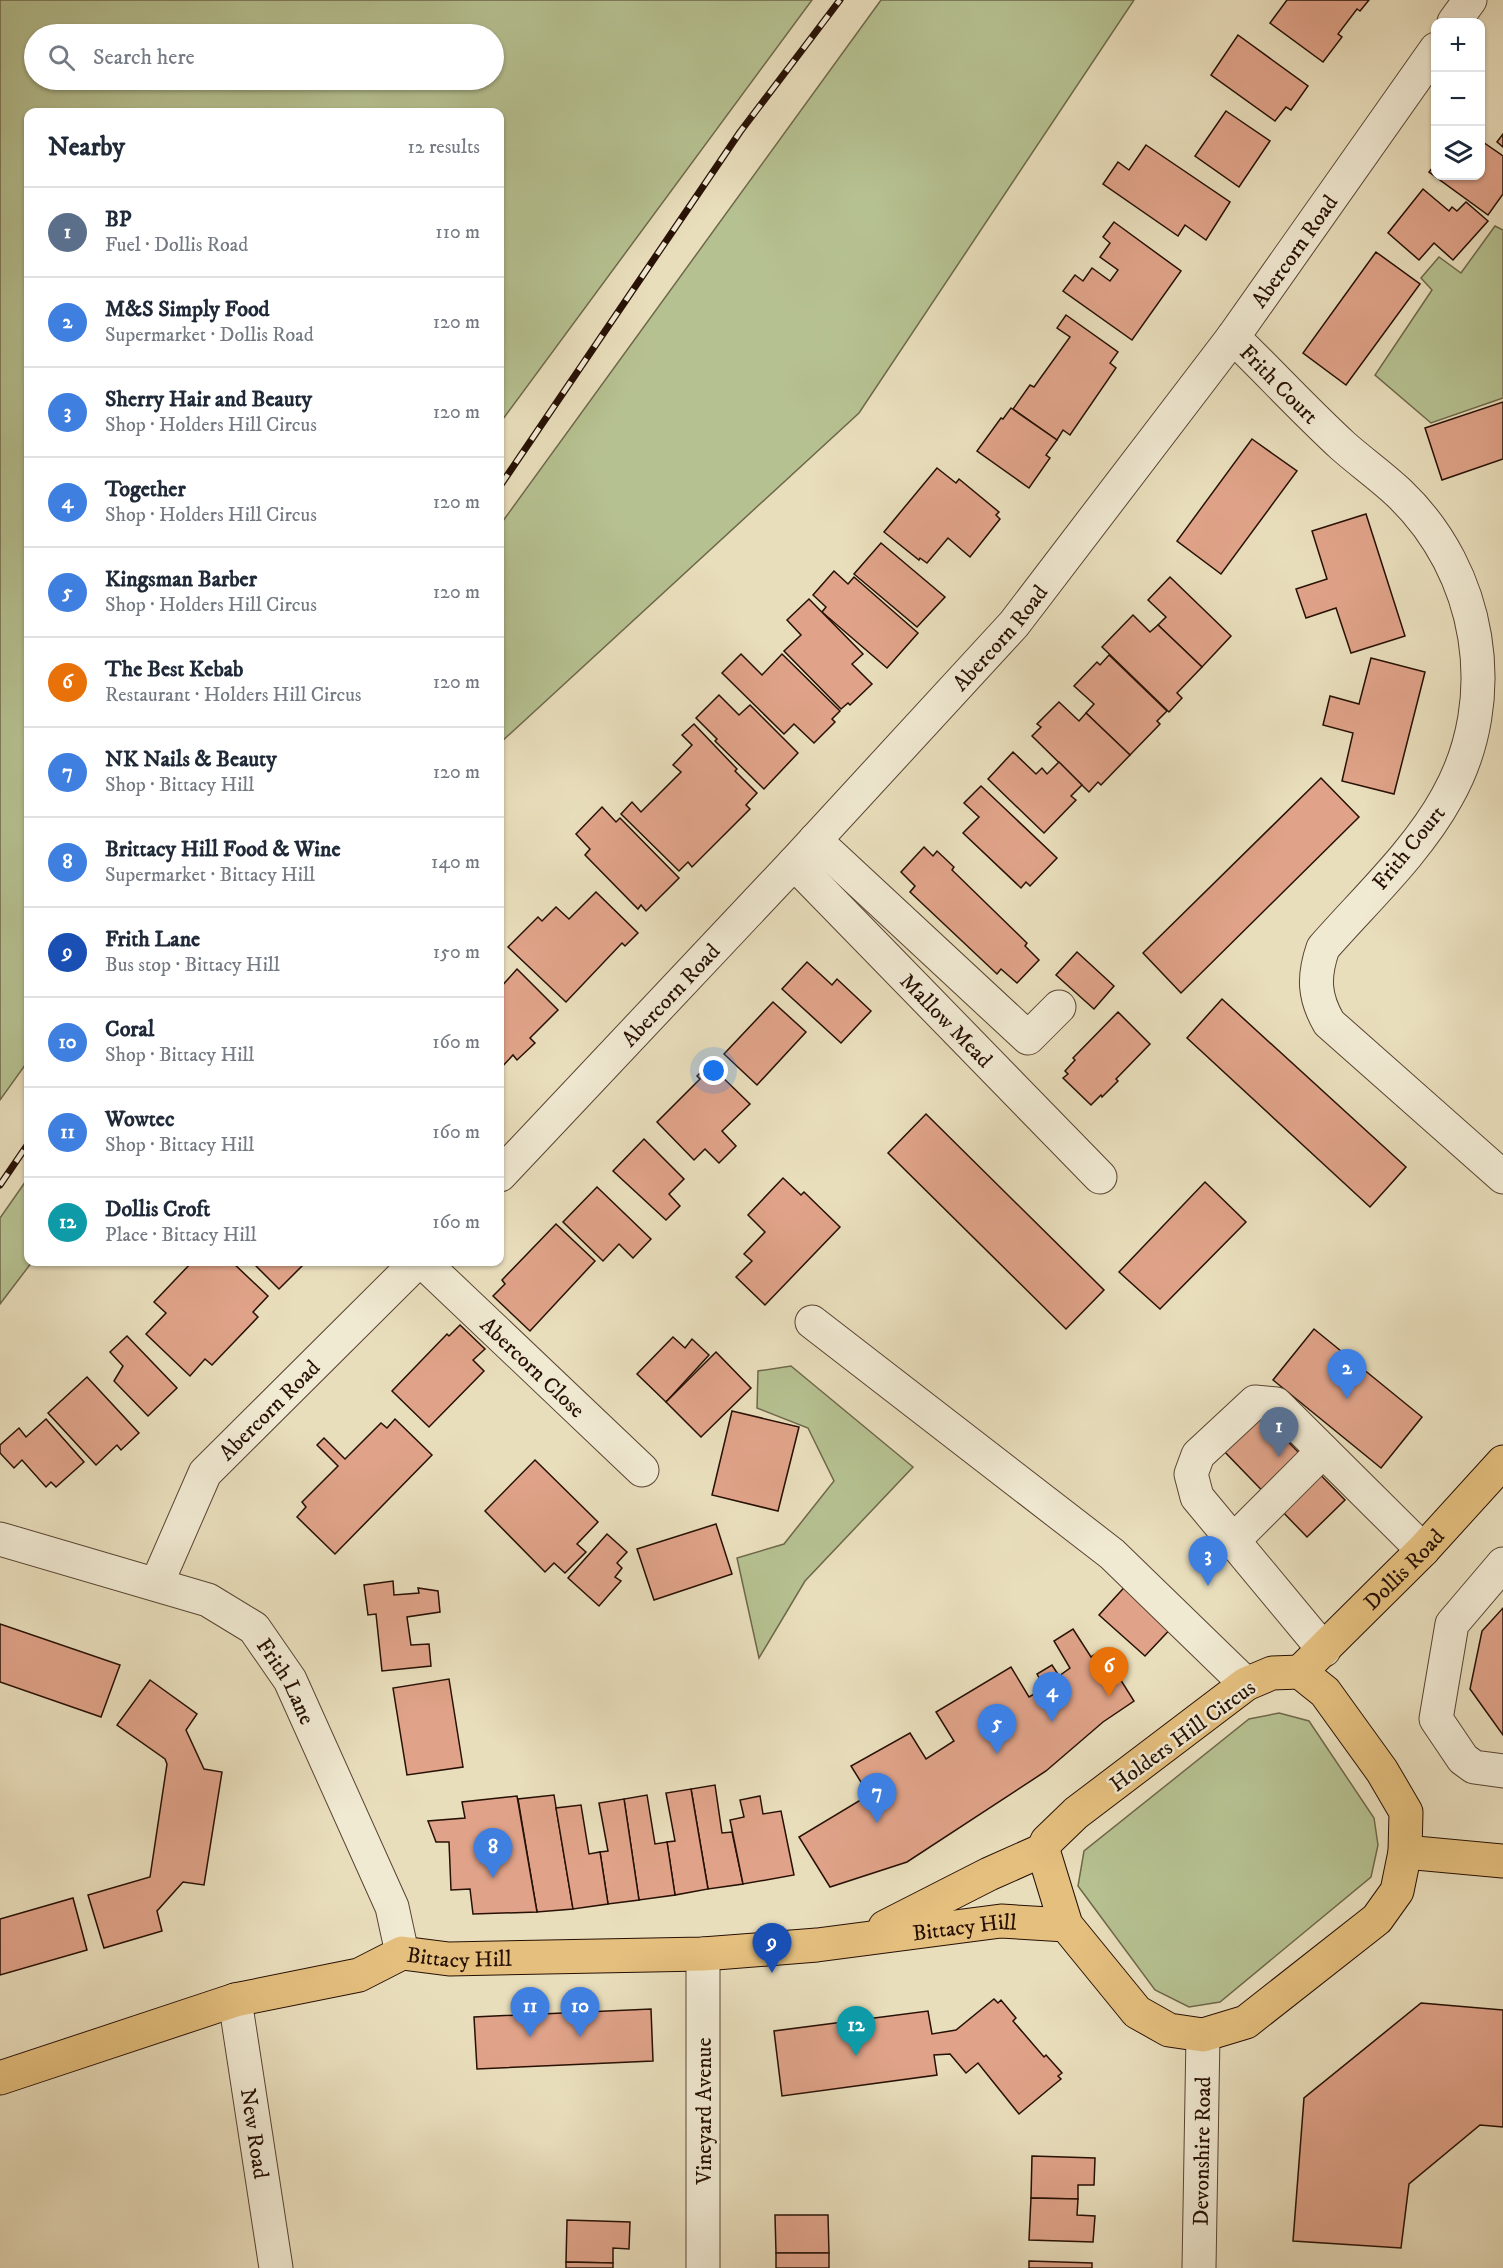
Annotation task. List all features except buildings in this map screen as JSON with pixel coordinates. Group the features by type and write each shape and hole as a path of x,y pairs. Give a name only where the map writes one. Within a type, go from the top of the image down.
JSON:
{"main road":[{"name":"Dollis Road","path":"1300,1672 1423,1550 1503,1462"},
{"name":"Holders Hill Circus","path":"1043,1850 1047,1840 1076,1813 1246,1684 1272,1673 1300,1672"},
{"path":"1043,1850 1066,1925 1137,2012 1169,2030 1203,2035 1246,2022 1377,1919 1397,1891 1406,1852 1406,1812 1382,1771 1325,1692 1300,1672"},
{"name":"Bittacy Hill","path":"865,1938 989,1874 1043,1850"},
{"path":"1406,1852 1503,1862"},
{"name":"Bittacy Hill","path":"0,2078 235,2000 359,1974 402,1953 448,1959 703,1954 817,1945 1001,1921 1066,1925"}],"street":[{"path":"1457,18 1470,0"},
{"name":"Abercorn Road","path":"504,1171 805,852 1014,624 1233,337 1431,55"},
{"name":"Frith Court","path":"1233,337 1343,446 1400,494 1443,547 1463,587 1474,623 1479,658 1478,699 1462,769 1424,832 1323,948 1316,968 1315,987 1319,1006 1329,1023 1503,1177"},
{"path":"805,852 1028,1038 1059,1007"},
{"name":"Mallow Mead","path":"805,852 1100,1178"},
{"name":"Abercorn Road","path":"157,1583 205,1473 413,1266"},
{"name":"Abercorn Close","path":"427,1266 642,1470"},
{"path":"812,1322 1112,1554 1246,1684"},
{"path":"1324,1650 1197,1497 1191,1474 1198,1455 1255,1402 1276,1404 1423,1550"},
{"path":"1233,1541 1323,1451"},
{"name":"Frith Lane","path":"0,1539 157,1583 208,1600 254,1628 290,1680 392,1907 402,1953"},
{"path":"1503,1564 1452,1624 1436,1719 1463,1759 1474,1767 1503,1771"},
{"name":"Vineyard Avenue","path":"703,1954 703,2268"},
{"name":"New Road","path":"235,2000 276,2268"},
{"name":"Devonshire Road","path":"1199,2268 1203,2035"}],"green space":[{"path":"0,0 812,0 504,418 504,108 24,108 24,1067 0,1100"},
{"path":"881,0 1134,0 859,413 504,739 504,519"},
{"path":"1495,226 1503,230 1503,398 1431,423 1375,375 1432,290 1421,278 1439,257 1461,273"},
{"path":"24,1184 24,1266 29,1266 0,1304 0,1218"},
{"path":"791,1366 913,1467 805,1581 759,1658 737,1558 784,1544 834,1481 808,1428 757,1408 758,1371"},
{"path":"1279,1713 1309,1721 1374,1818 1378,1845 1371,1877 1220,2002 1189,2007 1155,1990 1078,1886 1084,1851 1249,1719"}],"railway":[{"path":"504,480 740,132 840,0"},
{"path":"0,1185 24,1150"}],"place":[{"name":"M&S Simply Food","path":"1347,1399"},
{"name":"BP","path":"1279,1457"},
{"name":"Sherry Hair and Beauty","path":"1208,1586"},
{"name":"The Best Kebab","path":"1109,1697"},
{"name":"Together","path":"1052,1722"},
{"name":"Kingsman Barber","path":"997,1754"},
{"name":"NK Nails & Beauty","path":"877,1823"},
{"name":"Brittacy Hill Food & Wine","path":"493,1878"},
{"name":"Frith Lane","path":"772,1973"},
{"name":"Wowtec","path":"530,2037"},
{"name":"Coral","path":"580,2037"},
{"name":"Dollis Croft","path":"856,2056"}]}
